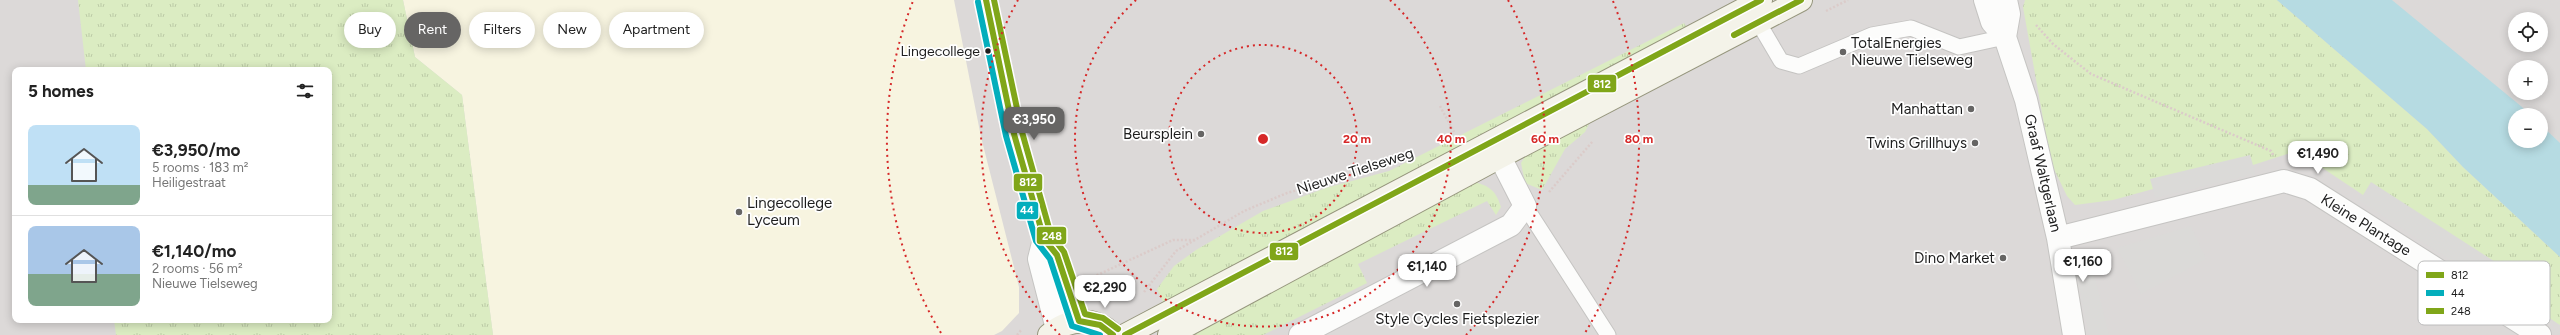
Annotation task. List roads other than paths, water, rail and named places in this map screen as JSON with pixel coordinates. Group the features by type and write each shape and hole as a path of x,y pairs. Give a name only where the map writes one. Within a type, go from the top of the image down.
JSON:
{"main road":[{"name":"Nieuwe Tielseweg","path":"1125,335 1761,0"},
{"path":"1169,335 1500,157 1801,0"},
{"path":"1053,332 1079,321 1100,325 1113,335"}],"street":[{"path":"986,0 1014,134 1044,239 1057,255 1079,321"},
{"name":"Graaf Waltgerlaan","path":"1985,0 1992,22 2005,37 2026,100 2058,238 2074,335"},
{"path":"2005,37 2010,14 2006,0"},
{"path":"1300,335 1511,224 1525,206 1500,157"},
{"name":"Kleine Plantage","path":"2058,238 2284,181 2310,190 2423,261"},
{"path":"1044,239 1039,259 1053,332"},
{"name":"Kleine Plantage","path":"2524,325 2540,335"}],"lane":[{"path":"1758,22 1781,61 1799,66 1872,35 1911,28 1959,47 2005,37"},
{"path":"1525,206 1608,335"}],"water":[{"path":"2277,0 2392,0 2508,95 2508,100 2513,100 2522,107 2523,108 2508,108 2508,148 2548,148 2548,132 2560,143 2560,257 2463,167 2427,129"}],"place":[{"name":"Lingecollege","path":"988,51"},
{"name":"TotalEnergies Nieuwe Tielseweg","path":"1843,52"},
{"name":"Manhattan","path":"1971,109"},
{"name":"Beursplein","path":"1201,134"},
{"name":"Twins Grillhuys","path":"1975,143"},
{"name":"Lingecollege Lyceum","path":"739,212"},
{"name":"Dino Market","path":"2003,258"},
{"name":"Style Cycles Fietsplezier","path":"1457,304"}]}
